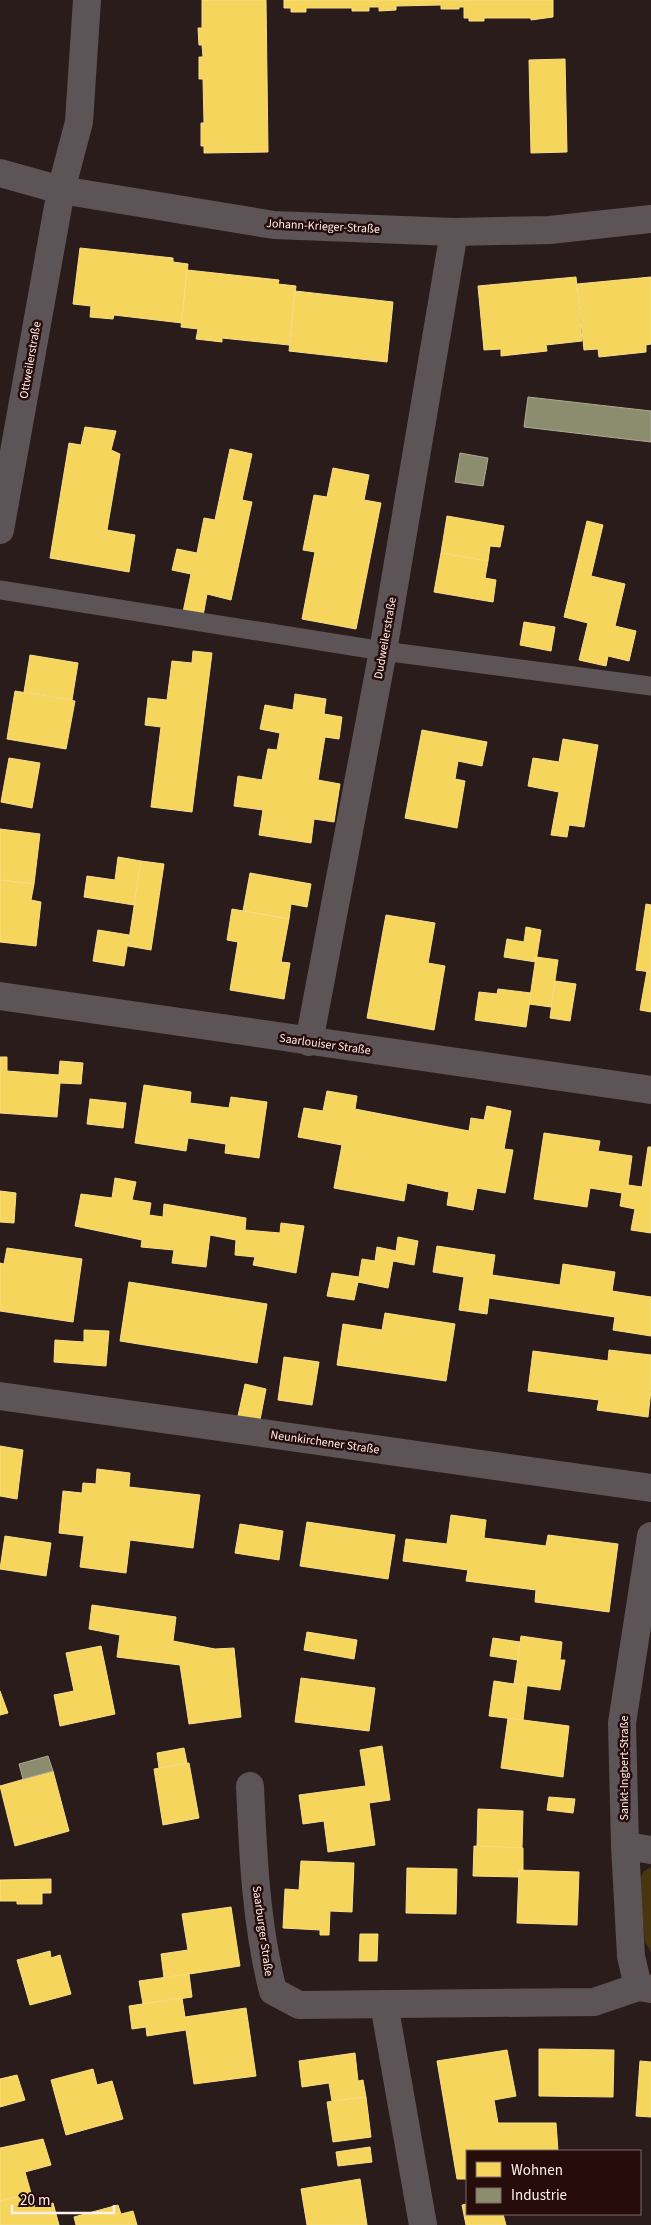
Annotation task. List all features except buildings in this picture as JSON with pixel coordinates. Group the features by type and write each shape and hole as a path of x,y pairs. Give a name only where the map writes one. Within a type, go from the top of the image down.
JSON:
{"street":[{"name":"Ottweilerstraße","path":"0,530 61,190 79,122 87,0"},
{"name":"Johann-Krieger-Straße","path":"0,173 61,190 274,225 454,232 550,230 651,218"},
{"name":"Dudweilerstraße","path":"309,1042 383,651 454,232"},
{"name":"Saarlouiser Straße","path":"0,996 651,1090"},
{"name":"Neunkirchener Straße","path":"0,1396 651,1488"},
{"name":"Sankt-Ingbert-Straße","path":"644,1988 631,1956 638,1848 622,1723 651,1536"},
{"name":"Saarburger Straße","path":"250,1786 253,1856 266,1963 273,1992 299,2005 594,2002 644,1988"},
{"path":"384,2004 424,2225"}],"lane":[{"path":"0,590 383,651 651,686"}],"shaded area":[{"path":"651,1867 651,1952 645,1942 639,1882 643,1872"}]}
